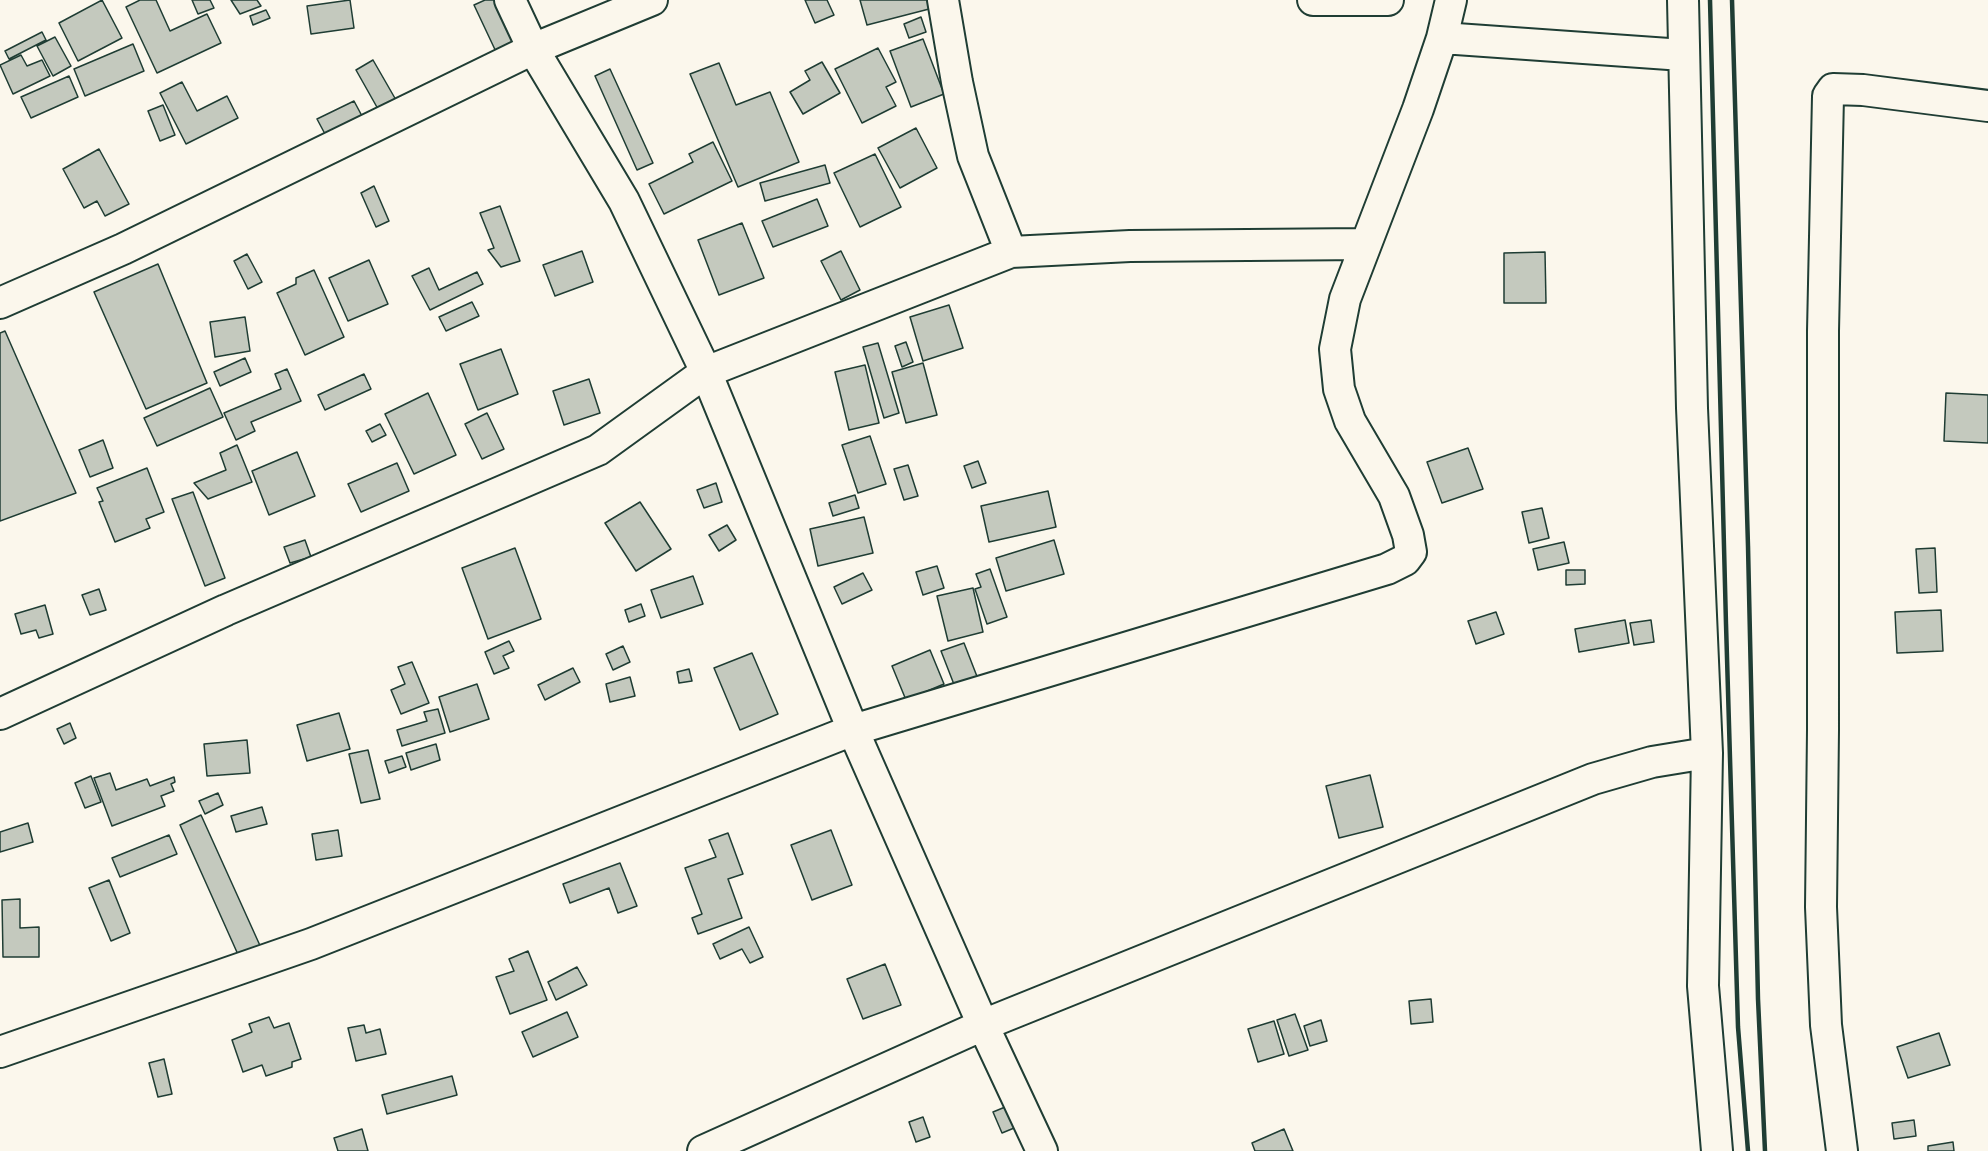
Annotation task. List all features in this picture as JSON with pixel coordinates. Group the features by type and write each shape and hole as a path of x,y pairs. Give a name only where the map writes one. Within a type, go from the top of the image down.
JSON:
{"street":[{"path":"510,0 533,49 624,201 706,372 853,730 982,1024 1042,1151"},
{"path":"0,303 123,249 533,49 652,0"},
{"path":"943,0 973,156 1011,252"},
{"path":"1313,0 1388,0"},
{"path":"0,1052 311,944 853,730 1387,569 1405,560 1410,552 1408,535 1394,496 1350,420 1339,389 1335,349 1345,299 1418,109 1442,38 1451,0"},
{"path":"1683,0 1692,408 1707,753 1703,986 1718,1151"},
{"path":"1442,38 1683,55"},
{"path":"1842,1151 1826,1025 1821,907 1823,331 1828,96 1833,89 1863,90 1988,106"},
{"path":"0,714 226,610 598,450 706,372 1011,252 1130,246 1365,244"},
{"path":"703,1151 982,1024 1593,779 1652,762 1707,753"}],"building":[{"path":"102,0 122,38 78,61 59,23"},
{"path":"140,0 156,0 170,31 207,14 221,43 157,73 126,7"},
{"path":"192,0 210,0 214,8 198,14"},
{"path":"231,0 257,0 261,6 240,14"},
{"path":"350,0 354,28 311,34 307,6"},
{"path":"485,0 498,0 519,47 498,56 474,5"},
{"path":"805,0 827,0 834,15 815,23"},
{"path":"860,0 931,0 933,8 867,25"},
{"path":"266,10 270,18 253,25 250,16"},
{"path":"921,17 926,32 909,38 904,24"},
{"path":"42,32 46,40 9,59 5,51"},
{"path":"55,37 71,66 53,76 37,46"},
{"path":"923,39 944,94 911,107 890,51"},
{"path":"133,44 144,71 85,96 74,69"},
{"path":"878,48 896,82 886,87 896,106 862,123 835,69"},
{"path":"21,55 27,66 42,60 50,76 13,94 0,65"},
{"path":"373,60 396,100 378,109 356,70"},
{"path":"822,62 840,93 803,114 790,92 810,80 805,71"},
{"path":"719,63 736,105 770,92 799,162 738,187 690,74"},
{"path":"610,69 653,163 637,170 595,76"},
{"path":"69,76 78,97 31,118 21,97"},
{"path":"182,82 197,111 227,96 238,118 186,144 160,93"},
{"path":"354,101 362,116 325,134 317,119"},
{"path":"163,105 175,135 160,141 148,111"},
{"path":"916,128 937,168 900,188 878,148"},
{"path":"713,142 732,181 664,214 649,184 693,162 689,154"},
{"path":"99,149 129,204 105,216 97,201 84,208 63,169"},
{"path":"875,154 901,207 860,227 834,173"},
{"path":"825,165 830,183 765,201 760,183"},
{"path":"374,186 389,221 376,227 361,193"},
{"path":"817,199 828,226 773,247 762,221"},
{"path":"500,206 520,261 501,267 488,250 494,248 480,213"},
{"path":"742,223 764,278 719,295 698,240"},
{"path":"582,251 593,282 555,296 543,265"},
{"path":"841,251 860,290 841,300 821,261"},
{"path":"1545,252 1546,303 1504,303 1504,253"},
{"path":"247,254 262,282 248,289 234,261"},
{"path":"369,260 388,304 348,321 329,278"},
{"path":"158,264 207,383 146,409 94,292"},
{"path":"429,268 439,290 477,272 483,284 430,310 412,276"},
{"path":"314,270 344,337 305,355 277,293 296,284 296,278"},
{"path":"472,302 479,316 446,331 439,317"},
{"path":"949,305 963,348 923,361 910,317"},
{"path":"245,317 250,351 215,357 210,322"},
{"path":"5,331 76,493 0,521 0,333"},
{"path":"906,342 913,362 902,367 895,346"},
{"path":"878,343 899,413 884,418 863,347"},
{"path":"501,349 518,394 478,410 460,364"},
{"path":"245,358 251,372 220,386 214,372"},
{"path":"923,363 937,415 906,423 892,372"},
{"path":"865,365 879,423 849,430 835,372"},
{"path":"287,369 301,401 251,422 255,431 236,440 224,413 281,389 275,374"},
{"path":"364,374 371,389 325,410 318,395"},
{"path":"589,379 600,413 564,425 553,391"},
{"path":"210,388 223,417 157,446 144,418"},
{"path":"428,393 456,455 414,474 385,414"},
{"path":"1946,393 1988,395 1988,443 1944,441"},
{"path":"487,413 504,449 482,459 465,424"},
{"path":"380,424 386,435 372,442 366,431"},
{"path":"870,436 886,484 858,493 842,445"},
{"path":"103,440 113,468 90,477 79,450"},
{"path":"237,445 252,482 208,499 194,483 226,470 220,453"},
{"path":"1468,448 1483,489 1442,503 1427,462"},
{"path":"297,452 315,496 269,515 252,471"},
{"path":"978,461 986,483 972,488 964,466"},
{"path":"397,463 409,491 361,512 348,484"},
{"path":"908,465 918,496 904,500 894,469"},
{"path":"147,468 164,512 146,519 150,528 115,542 99,502 103,501 97,488"},
{"path":"716,483 722,502 704,508 697,490"},
{"path":"1048,491 1056,527 989,542 981,506"},
{"path":"193,492 225,578 205,586 172,499"},
{"path":"855,495 859,508 833,516 829,503"},
{"path":"640,502 671,549 636,571 605,523"},
{"path":"1542,508 1549,538 1529,543 1522,512"},
{"path":"864,517 873,553 818,566 810,529"},
{"path":"727,525 736,540 719,551 709,535"},
{"path":"305,540 311,557 290,563 284,547"},
{"path":"1054,540 1064,574 1006,591 996,558"},
{"path":"1564,542 1569,563 1538,570 1533,549"},
{"path":"515,548 541,619 488,639 462,568"},
{"path":"1935,548 1937,592 1919,593 1916,549"},
{"path":"937,566 944,588 923,595 916,572"},
{"path":"990,569 1007,617 987,624 975,589 981,587 976,574"},
{"path":"1566,570 1585,570 1585,584 1566,585"},
{"path":"863,573 872,590 842,604 834,587"},
{"path":"693,576 703,604 661,618 651,590"},
{"path":"973,588 983,632 948,641 937,596"},
{"path":"99,589 106,610 90,615 82,595"},
{"path":"641,604 645,616 629,622 625,610"},
{"path":"45,605 53,634 39,638 36,630 21,634 15,614"},
{"path":"1941,610 1943,651 1897,653 1895,612"},
{"path":"1496,612 1504,634 1476,644 1468,621"},
{"path":"1625,620 1629,643 1579,652 1575,629"},
{"path":"1651,620 1654,642 1634,645 1630,623"},
{"path":"509,641 514,651 503,656 509,668 494,674 485,652"},
{"path":"964,643 978,679 955,687 941,651"},
{"path":"623,646 630,662 613,670 606,654"},
{"path":"930,650 944,684 906,700 892,666"},
{"path":"752,653 778,714 740,730 714,668"},
{"path":"412,662 429,703 401,714 391,690 405,684 398,667"},
{"path":"573,668 580,682 545,700 538,685"},
{"path":"689,669 692,681 679,683 677,672"},
{"path":"630,677 635,696 610,702 606,684"},
{"path":"477,684 489,719 450,732 439,697"},
{"path":"438,709 445,733 402,746 397,730 427,721 424,712"},
{"path":"339,713 350,749 307,761 297,725"},
{"path":"70,723 76,738 64,744 57,729"},
{"path":"247,740 250,773 207,776 204,744"},
{"path":"436,744 440,760 411,770 406,753"},
{"path":"368,750 380,799 361,803 349,754"},
{"path":"402,756 406,767 389,773 385,761"},
{"path":"110,773 116,790 147,779 150,786 174,777 175,782 171,784 174,791 161,796 165,806 112,826 94,778"},
{"path":"1370,775 1383,827 1339,838 1326,786"},
{"path":"91,776 101,802 85,808 75,783"},
{"path":"218,793 223,805 205,814 199,801"},
{"path":"262,807 267,824 236,832 231,816"},
{"path":"201,815 262,950 240,959 180,825"},
{"path":"28,823 33,842 0,852 0,832"},
{"path":"338,830 342,856 316,860 312,834"},
{"path":"831,830 852,885 812,900 791,845"},
{"path":"728,833 743,874 728,879 742,918 698,934 692,918 702,914 685,868 716,857 709,840"},
{"path":"169,835 177,854 120,877 112,858"},
{"path":"620,863 637,906 618,913 609,888 570,903 563,884"},
{"path":"109,880 130,933 111,941 89,888"},
{"path":"20,899 20,928 39,927 39,957 3,957 2,900"},
{"path":"749,927 763,957 750,963 742,949 720,959 713,944"},
{"path":"528,951 547,1000 510,1014 496,977 514,971 509,959"},
{"path":"885,964 901,1005 863,1019 847,979"},
{"path":"577,967 587,985 556,1000 548,982"},
{"path":"1431,999 1433,1022 1411,1024 1409,1001"},
{"path":"567,1012 578,1037 533,1057 522,1032"},
{"path":"1295,1014 1308,1050 1289,1056 1277,1020"},
{"path":"269,1017 274,1028 289,1023 301,1059 292,1062 292,1067 266,1076 262,1065 243,1072 232,1040 252,1032 249,1024"},
{"path":"1321,1020 1327,1041 1310,1046 1304,1026"},
{"path":"1274,1021 1284,1054 1258,1062 1248,1029"},
{"path":"364,1025 366,1033 380,1029 386,1054 356,1061 348,1028"},
{"path":"1939,1033 1950,1065 1908,1078 1897,1047"},
{"path":"164,1059 172,1094 158,1097 149,1063"},
{"path":"452,1076 457,1095 387,1114 382,1095"},
{"path":"1010,1105 1019,1126 1002,1133 993,1112"},
{"path":"923,1117 930,1137 916,1142 909,1122"},
{"path":"1914,1120 1916,1136 1894,1139 1892,1123"},
{"path":"362,1129 368,1151 338,1151 334,1138"},
{"path":"1284,1129 1293,1151 1255,1151 1252,1143"},
{"path":"1953,1142 1954,1151 1928,1151 1928,1146"}],"railway":[{"path":"1710,0 1738,1027 1748,1151"},
{"path":"1732,0 1758,999 1765,1151"}]}
